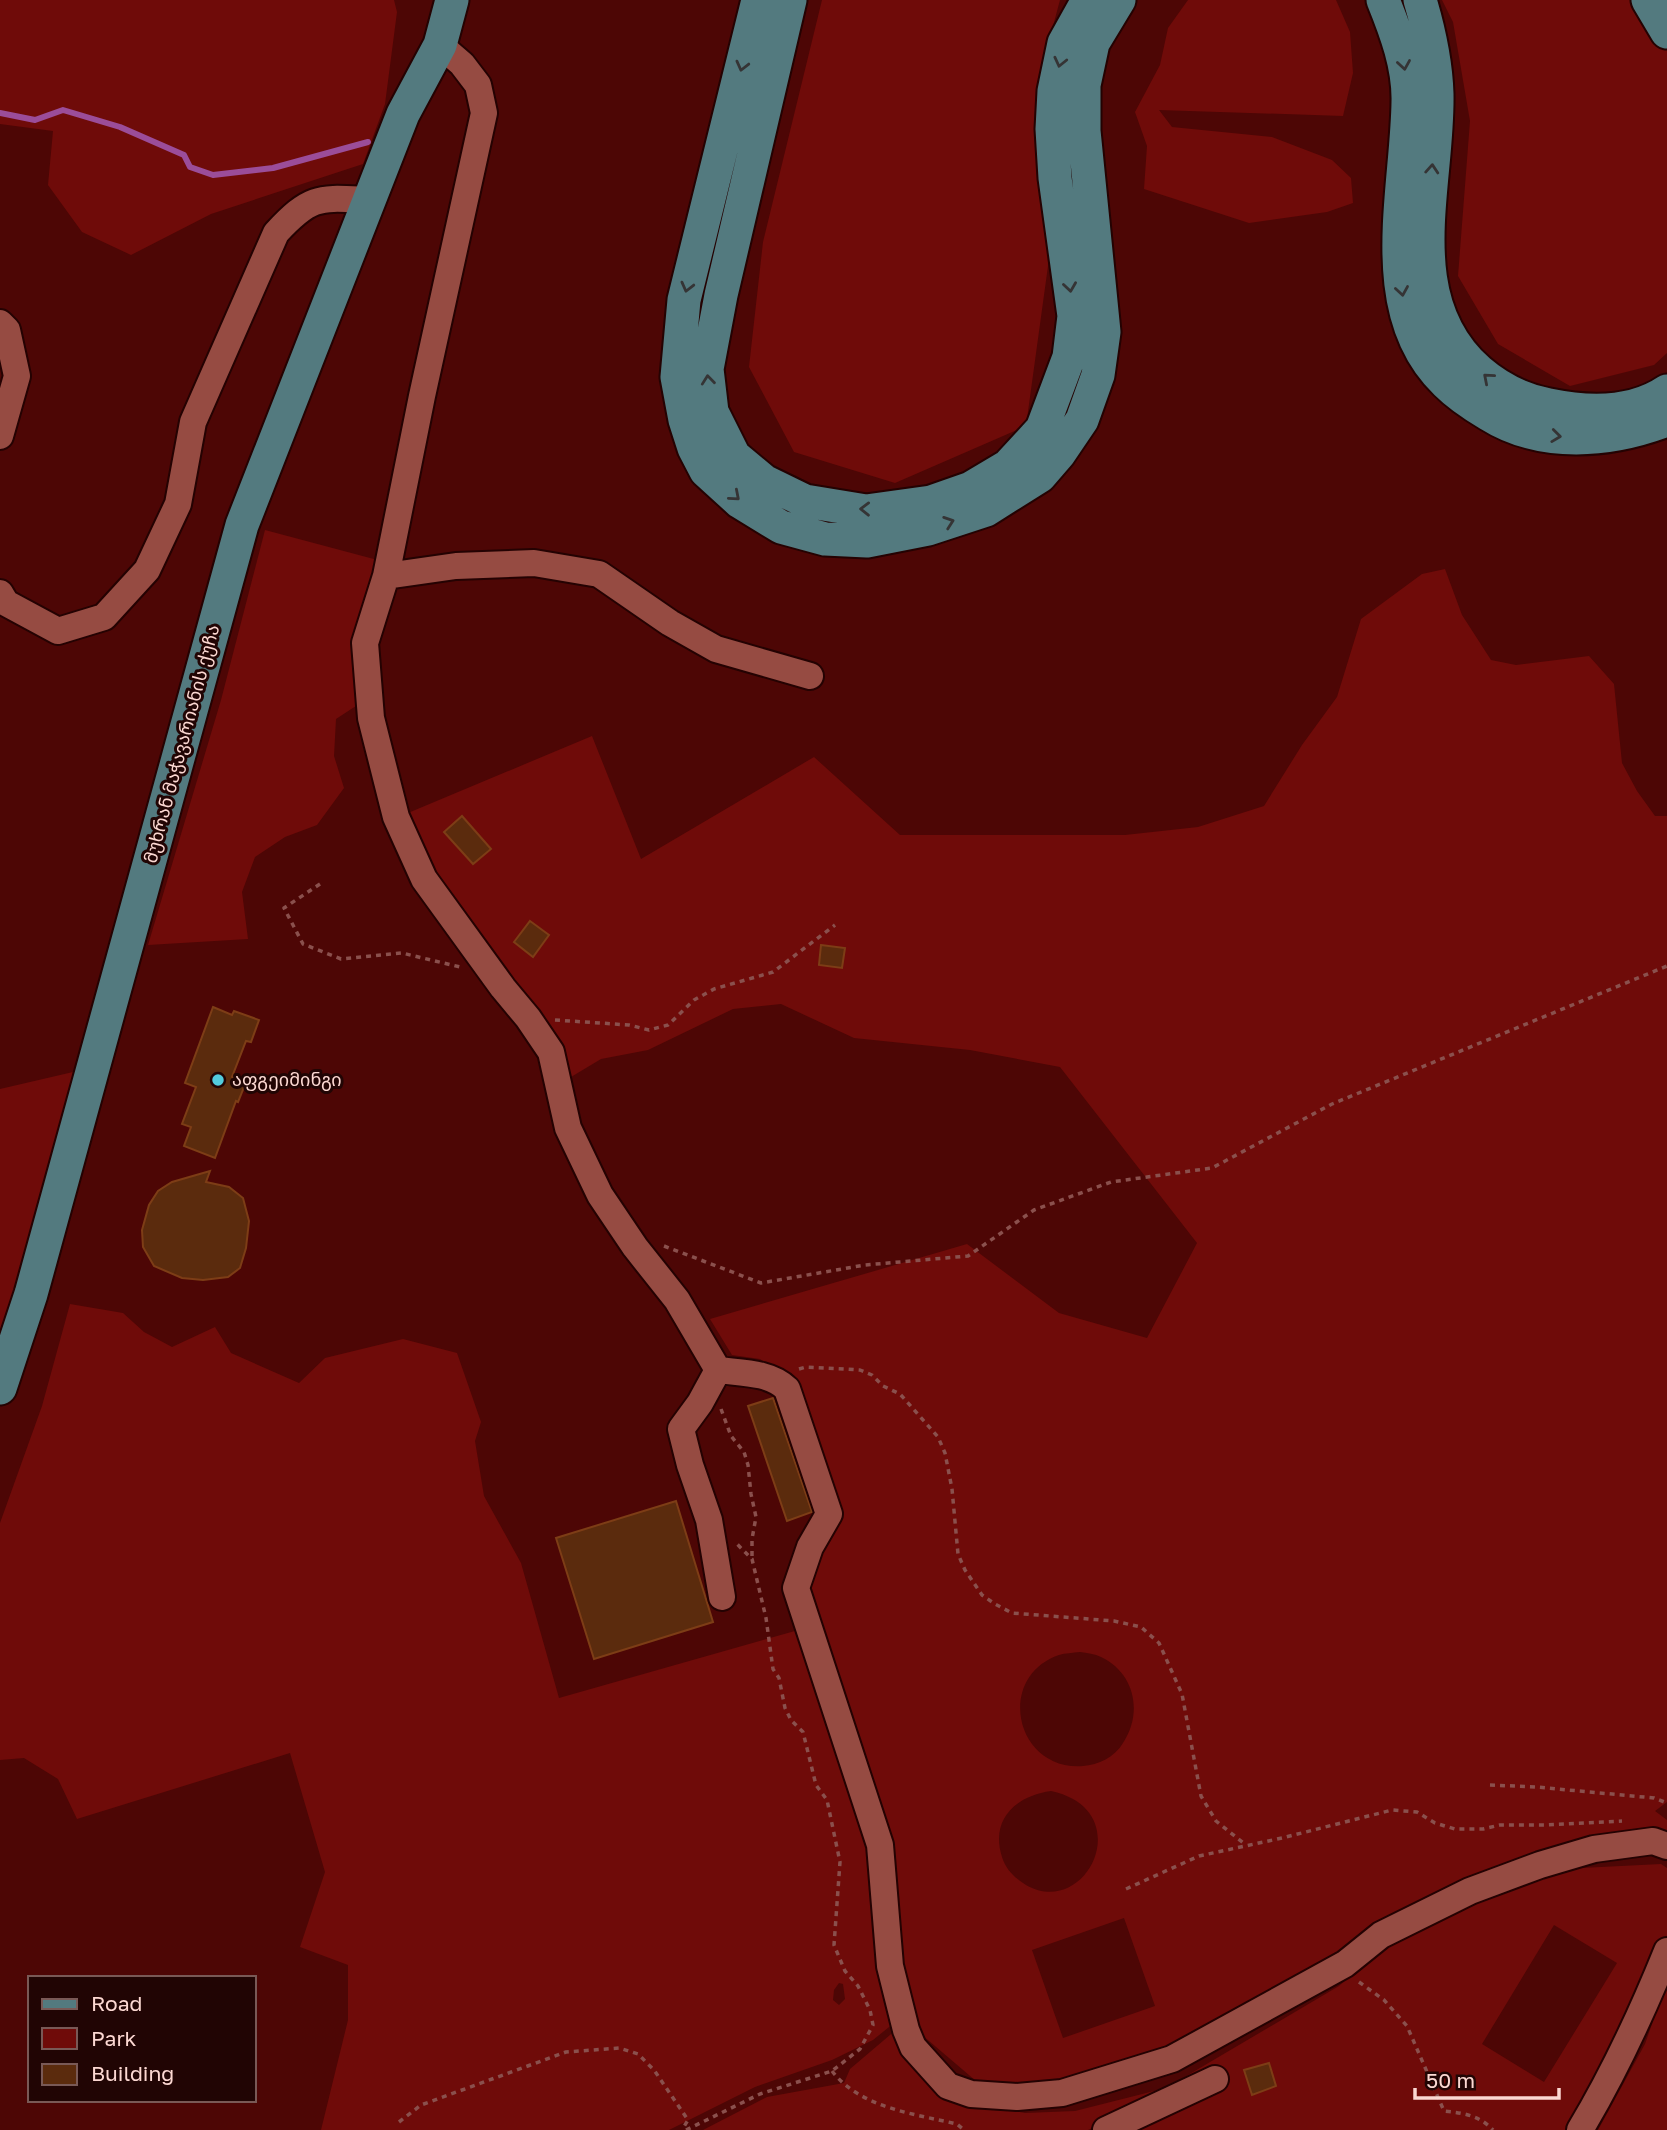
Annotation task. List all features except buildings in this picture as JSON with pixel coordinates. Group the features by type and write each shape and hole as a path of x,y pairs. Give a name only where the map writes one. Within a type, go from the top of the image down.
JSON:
{"main road":[{"name":"მუხრან მაჭავარიანის ქუჩა","path":"403,114 416,58 434,0"},
{"name":"მუხრან მაჭავარიანის ქუჩა","path":"0,1388 31,1294 242,526 403,114 440,45 452,0"},
{"path":"440,45 463,0"},
{"path":"758,0 684,300 677,377 679,388 694,448 706,471 740,502 780,527 825,539 867,541 928,529 986,510 1040,476 1082,420 1098,375 1104,332 1084,131 1084,85 1093,43 1119,0"},
{"path":"790,0 706,369 712,412 734,456 764,481 805,501 866,511 931,502 971,488 1008,466 1042,429 1069,357 1074,316 1055,178 1052,129 1054,91 1064,43 1088,0"},
{"path":"1383,0 1404,59 1408,100 1398,264 1404,302 1412,329 1426,358 1444,381 1466,400 1496,419 1528,433 1599,438 1641,430 1667,420"},
{"path":"1420,0 1433,53 1437,94 1428,221 1432,293 1455,343 1469,362 1498,387 1534,402 1608,412 1657,397 1667,391"},
{"path":"1648,0 1667,32"}],"street":[{"path":"440,45 461,64 478,85 484,113 386,576 365,643 371,718 397,817 424,879 551,1052 568,1128 600,1195 635,1247 677,1300 715,1375"},
{"path":"0,593 6,603 58,631 104,617 147,570 178,504 193,422 276,233 297,210 323,198 370,200"},
{"path":"0,323 7,330 17,376 0,436"},
{"path":"386,576 456,566 534,563 599,574 670,623 716,649 810,676"},
{"path":"715,1375 766,1376 779,1381 788,1389 829,1514 810,1546 796,1588 880,1845 890,1966 906,2030 913,2047 948,2087 971,2094 1017,2097 1062,2093 1172,2059 1345,1964 1381,1935 1470,1891 1539,1865 1594,1849 1653,1841 1667,1846"},
{"path":"715,1375 681,1429 709,1520 722,1597"},
{"path":"1580,2130 1608,2083 1667,1951"},
{"path":"1106,2130 1215,2079"}],"path":[{"path":"320,884 284,908 303,944 341,959 402,953 466,969"},
{"path":"528,1018 629,1025 649,1030 668,1025 694,1000 714,989 773,972 835,926"},
{"path":"657,1240 666,1248 761,1283 865,1265 968,1256 1034,1210 1111,1182 1212,1168 1332,1104 1667,966"},
{"path":"779,1381 793,1370 806,1367 860,1370 900,1394 912,1406 938,1437 945,1453 958,1554 976,1587 995,1604 1012,1613 1114,1621 1141,1628 1159,1643 1182,1694 1201,1796 1216,1821 1246,1845"},
{"path":"684,2130 760,2094 832,2071 860,2049 873,2025 870,2010 858,1986 845,1971 834,1945 840,1862 827,1800 816,1785 803,1732 791,1720 785,1708 779,1678 773,1669 766,1618 752,1559 752,1539 757,1517 748,1465 744,1452 731,1436 715,1375"},
{"path":"709,1520 752,1559"},
{"path":"1490,1785 1654,1798 1667,1803"},
{"path":"1126,1889 1199,1856 1392,1810 1417,1812 1435,1823 1455,1829 1483,1829 1500,1825 1629,1822"},
{"path":"1345,1964 1362,1985 1384,2000 1407,2026 1444,2111 1470,2114 1493,2130"},
{"path":"398,2122 421,2105 566,2052 619,2048 638,2054 654,2070 688,2120 684,2130"},
{"path":"832,2071 857,2092 892,2109 957,2124 964,2130"}],"green space":[{"path":"0,0 394,0 397,12 385,104 363,164 211,214 131,255 82,232 48,185 53,131 0,124"},
{"path":"822,0 1060,0 1039,78 1046,155 1048,266 1026,426 895,483 794,452 749,367 763,242"},
{"path":"1188,0 1336,0 1350,32 1353,73 1343,116 1159,110 1172,127 1272,137 1332,160 1351,178 1353,203 1327,212 1249,223 1144,189 1147,146 1135,112 1160,65 1168,28"},
{"path":"1442,0 1636,0 1667,49 1667,353 1654,365 1570,386 1498,344 1458,276 1470,121 1453,22"},
{"path":"265,530 385,562 362,702 336,719 334,756 344,788 317,825 285,837 255,857 242,892 248,939 148,945 221,700"},
{"path":"1445,569 1462,615 1491,660 1516,665 1589,656 1614,684 1622,763 1655,816 1667,816 1667,1802 1655,1811 1667,1820 1667,1853 1648,1847 1466,1890 1176,2064 1064,2100 983,2087 915,2029 795,1565 841,1509 831,1476 789,1379 760,1359 732,1355 710,1319 967,1244 1059,1313 1147,1338 1197,1243 1060,1067 970,1050 854,1038 781,1004 733,1009 648,1050 601,1059 561,1083 486,941 423,857 408,813 592,736 641,859 814,757 900,835 1125,835 1198,827 1264,806 1302,745 1337,697 1361,619 1422,574","holes":["1080,1652 1101,1657 1122,1673 1128,1683 1134,1707 1129,1731 1120,1748 1106,1759 1083,1766 1060,1764 1042,1754 1029,1739 1022,1721 1021,1701 1026,1682 1039,1666 1059,1655","1051,1791 1078,1802 1093,1819 1098,1838 1094,1858 1084,1876 1068,1888 1048,1892 1026,1885 1011,1873 1002,1857 999,1843 1003,1821 1017,1804","1124,1918 1155,2006 1063,2038 1032,1950"]},
{"path":"73,1072 62,1136 0,1352 0,1089"},
{"path":"70,1304 123,1313 144,1332 172,1347 215,1327 231,1353 299,1383 325,1358 403,1339 457,1353 481,1422 475,1441 484,1496 521,1563 559,1698 802,1629 871,1848 894,2023 873,2040 832,2060 755,2087 669,2130 321,2130 348,2020 348,1965 300,1947 325,1872 290,1753 77,1819 58,1779 24,1758 0,1760 0,1523 42,1406","holes":["839,1983 843,1984 845,1999 839,2005 833,2000 834,1990"]},
{"path":"1661,1864 1667,1868 1667,1937 1647,2004 1582,2130 1127,2130 1211,2074 1088,2130 703,2130 767,2097 844,2083 850,2069 897,2029 967,2102 1025,2113 1075,2111 1166,2088 1339,1986 1384,1946 1479,1898 1561,1869","holes":["1554,1925 1617,1963 1544,2082 1482,2044"]},
{"path":"1667,1981 1667,2130 1598,2130 1645,2044"}],"waterway":[{"path":"0,113 35,120 63,110 120,127 184,155 190,167 213,175 273,168 368,142"}],"place":[{"name":"აფგეიმინგი","path":"218,1080"}]}
